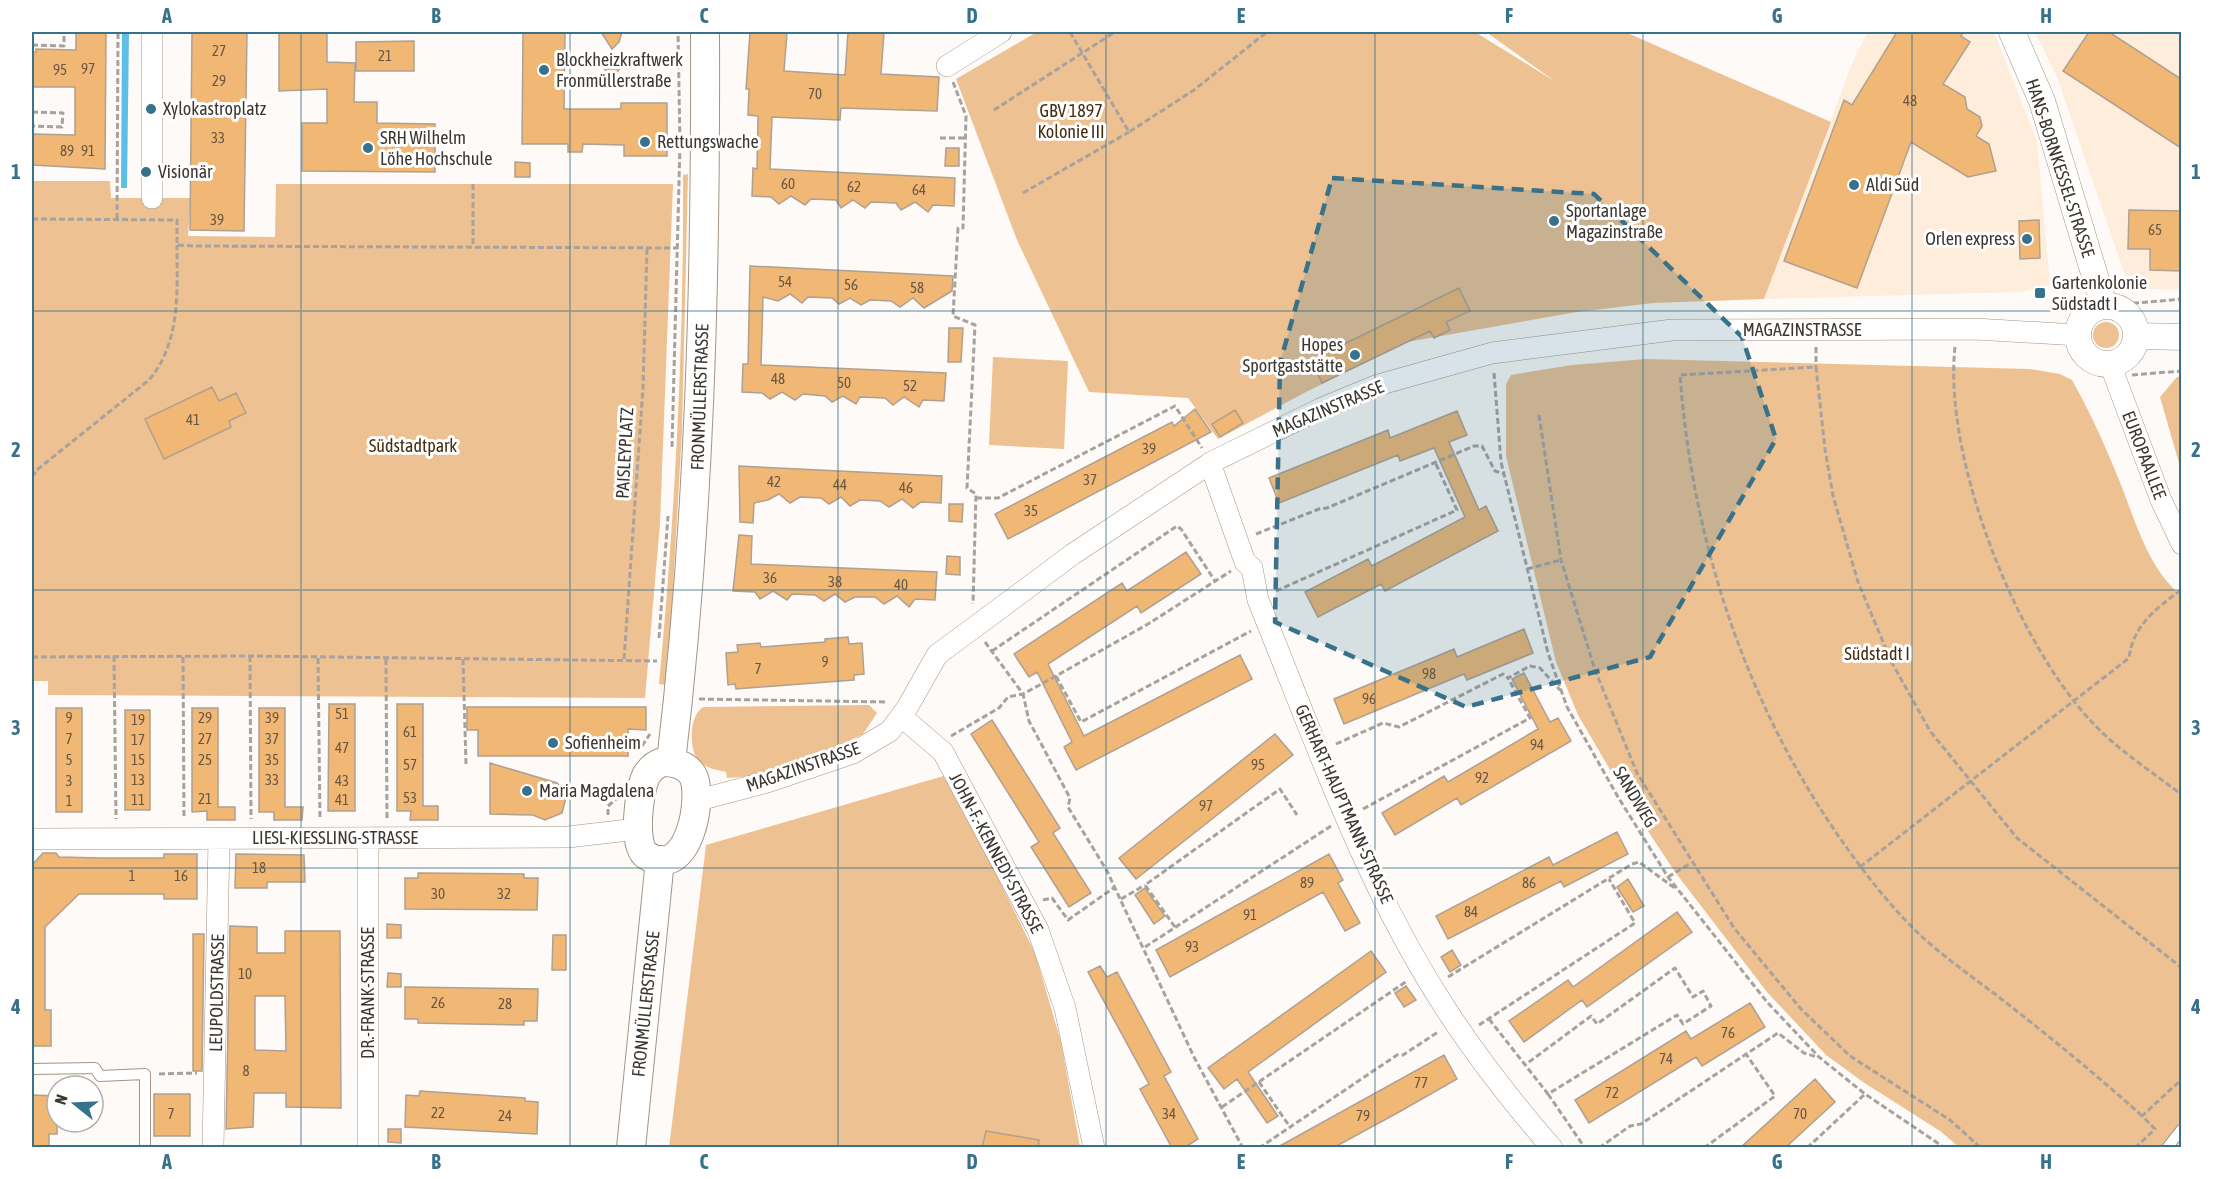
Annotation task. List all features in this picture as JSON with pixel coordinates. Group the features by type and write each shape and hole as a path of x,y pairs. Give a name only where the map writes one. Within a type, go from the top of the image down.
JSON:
{"main road":[{"name":"FRONMÜLLERSTRASSE","path":"671,762 681,682 696,480 703,327 705,32"},
{"path":"679,763 692,774 695,801 688,840 683,850 670,859 660,860 643,853 639,846 638,829 646,777 656,764 679,763"},
{"name":"FRONMÜLLERSTRASSE","path":"632,1148 660,860"}],"street":[{"path":"152,32 152,198"},
{"path":"947,66 1000,32"},
{"name":"HANS-BORNKESSEL-STRASSE","path":"2013,32 2042,101 2104,306"},
{"path":"2104,306 2114,307 2130,318 2136,336 2129,355 2112,370 2092,360 2085,353 2078,335 2089,313 2104,306"},
{"name":"MAGAZINSTRASSE","path":"695,801 767,782 853,753 890,731 905,713 937,655 972,626 1073,554 1211,463 1320,409 1378,385 1492,353 1672,330 1957,329 2078,335"},
{"path":"2136,336 2181,337"},
{"name":"EUROPAALLEE","path":"2112,370 2161,500 2181,544"},
{"name":"GERHART-HAUPTMANN-STRASSE","path":"1211,463 1242,553 1252,568 1258,600 1319,752 1384,899 1428,978 1460,1028 1515,1104 1552,1148"},
{"name":"JOHN-F.-KENNEDY-STRASSE","path":"905,713 943,752 1038,930 1065,1008 1094,1148"},
{"name":"LIESL-KIESSLING-STRASSE","path":"32,839 568,837 638,829"},
{"name":"DR.-FRANK-STRASSE","path":"368,1148 378,838"},
{"name":"LEUPOLDSTRASSE","path":"213,1148 219,839"}],"lane":[{"path":"32,1069 95,1068 100,1076 145,1074 145,1148"},
{"path":"2167,1148 2181,1129"}],"path":[{"path":"32,45 64,46 64,32"},
{"path":"117,219 118,32"},
{"path":"672,451 678,248 678,32"},
{"path":"1070,32 1129,132"},
{"path":"994,110 1115,32"},
{"path":"1023,193 1129,132 1194,90 1267,32"},
{"path":"947,66 966,116 963,228 958,228 953,316 975,325 967,488 976,494 972,626 1023,694 1029,721 1070,798 1068,807 1115,887 1194,1057 1243,1148"},
{"path":"32,112 63,113 63,127 32,126"},
{"path":"940,138 965,138"},
{"path":"473,184 474,247"},
{"path":"32,219 177,220 173,337 159,369 149,380 38,469 32,477"},
{"path":"177,245 678,248"},
{"name":"PAISLEYPLATZ","path":"624,659 642,399 647,247"},
{"path":"2104,306 2166,298 2181,299"},
{"path":"1957,329 1953,367 1962,446 1975,497 1994,555 2022,615 2074,701 2106,736 2181,795"},
{"name":"SANDWEG","path":"1492,353 1504,474 1548,653 1567,707 1668,877 1767,1002 1819,1058 1865,1094 1945,1148"},
{"path":"2135,1148 2155,1129 2079,1060 1921,936 1888,902 1860,867 1802,778 1780,738 1741,655 1710,561 1692,482 1680,375 1816,367 1833,496 1858,582 1891,661 1930,731 1969,782 2017,838 2181,968"},
{"path":"2112,370 2181,371"},
{"path":"976,498 998,498 1175,406 1211,463"},
{"path":"1539,415 1562,560 1595,670 1637,773 1734,928 1809,1018 1850,1056 1950,1120 1981,1148"},
{"path":"936,744 999,708 1008,697 1023,694 1148,624 1215,581 1242,553 1435,462 1474,446 1482,446 1495,471 1504,474"},
{"path":"1258,600 1457,510 1435,462"},
{"path":"658,649 669,510"},
{"path":"992,651 1177,526 1215,581"},
{"path":"1527,569 1562,560"},
{"path":"1860,867 2128,658 2131,641 2139,626 2181,589"},
{"path":"1056,676 1081,722 1268,622"},
{"path":"114,656 116,839"},
{"path":"250,656 251,839"},
{"path":"32,657 624,659 657,661 657,669"},
{"path":"183,657 185,839"},
{"path":"318,657 320,839"},
{"path":"378,838 386,658"},
{"path":"463,659 466,764"},
{"path":"1319,752 1383,723 1399,727 1503,674 1508,678 1530,666 1540,668 1562,692"},
{"path":"694,699 887,702 905,713"},
{"path":"1121,899 1145,885 1280,789 1297,815"},
{"path":"1221,1108 1259,1082 1428,978 1639,862 1678,890"},
{"path":"1668,877 1691,862"},
{"path":"1259,1148 1397,1055 1403,1055 1460,1028 1489,1019 1635,923 1609,879"},
{"path":"1145,885 1175,927"},
{"path":"1024,904 1052,898 1068,920 1115,887"},
{"path":"1525,1065 1591,1016 1597,1024 1675,968 1692,997 1703,991 1711,1006 1683,1024 1677,1015 1548,1094"},
{"path":"1489,1019 1548,1094 1585,1148"},
{"path":"1599,1148 1630,1126 1641,1124 1778,1033 1804,1053 1819,1058"},
{"path":"1704,1148 1775,1096 1746,1054"},
{"path":"145,1074 215,1073"},
{"path":"2142,1116 2181,1079"},
{"path":"1259,1082 1290,1127"},
{"path":"1807,1148 1865,1094"}],"highlighted area":[{"path":"1332,178 1594,194 1742,337 1776,439 1650,657 1466,707 1275,622 1280,363"}],"shaded area":[{"path":"1868,32 1994,32 2037,141 2050,285 2021,292 1764,299 1853,61"},
{"path":"2035,32 2181,32 2181,289 2144,289 2125,275 2057,77"}],"green space":[{"name":"GBV 1897 Kolonie III","path":"1037,32 1475,32 1556,82 1486,32 1625,32 1831,122 1764,299 1653,303 1577,312 1407,342 1218,439 1188,398 1089,392 1017,240 956,79"},
{"path":"688,174 682,430 672,606 676,610 666,685 659,684 670,557 677,430 682,302 683,175"},
{"name":"Südstadtpark","path":"32,181 110,181 111,198 191,198 188,236 275,237 276,184 673,184 660,523 645,698 48,695 48,681 32,681"},
{"path":"2106,322 2115,326 2119,335 2115,344 2106,348 2097,344 2093,335 2097,326"},
{"path":"993,357 1068,361 1064,449 989,445"},
{"name":"Südstadt I","path":"1646,359 2030,369 2060,374 2072,380 2102,439 2142,540 2159,570 2181,595 2182,1136 2172,1147 1959,1147 1940,1131 1863,1082 1826,1055 1767,992 1675,872 1632,807 1578,715 1556,662 1506,456 1506,384 1511,375 1572,365"},
{"path":"2182,376 2181,470 2160,397 2177,377"},
{"path":"869,705 877,713 863,734 831,750 756,776 727,778 726,772 705,766 696,757 692,745 695,716 703,707"},
{"path":"947,775 1035,953 1061,1042 1080,1147 669,1148 706,845"}],"water":[{"path":"122,32 129,32 127,188 121,188"}],"building":[{"path":"76,32 106,32 105,169 32,165 32,134 75,135 75,87 32,87 32,52 36,52 36,49 76,50"},
{"path":"192,32 247,32 244,231 190,230"},
{"name":"SRH Wilhelm Löhe Hochschule","path":"279,32 327,32 327,62 355,63 354,102 377,102 377,123 435,124 435,172 302,171 302,123 327,123 327,89 279,91"},
{"name":"Blockheizkraftwerk Fronmüllerstraße","path":"523,32 565,32 564,109 621,109 621,103 667,103 667,156 624,156 624,145 583,144 582,152 568,152 568,144 522,144"},
{"path":"601,32 622,32 619,42 612,49"},
{"path":"750,32 787,32 784,71 845,75 848,32 884,32 881,74 939,77 937,111 841,108 840,120 772,117 770,169 955,178 954,206 933,205 928,212 915,202 901,210 896,203 871,202 865,208 853,200 841,208 836,200 811,199 805,205 791,196 779,204 771,197 752,196 753,168 757,169 758,116 748,115 749,89 746,89"},
{"path":"1897,32 1963,32 1961,36 1970,42 1943,84 1965,97 1967,109 1980,117 1982,126 1976,136 1989,144 1996,171 1968,177 1911,142 1857,288 1784,261 1844,100 1852,105"},
{"path":"2089,32 2109,32 2181,79 2181,148 2063,71"},
{"path":"414,41 414,71 356,71 356,42"},
{"path":"609,58 615,58 620,66 618,72 609,74 604,69 604,63"},
{"path":"946,148 959,148 959,166 945,166"},
{"path":"515,162 530,163 530,177 515,177"},
{"path":"2129,210 2181,211 2181,271 2150,270 2150,249 2128,249"},
{"path":"2039,220 2040,258 2020,259 2019,221"},
{"path":"750,266 953,276 952,291 924,308 913,298 900,307 891,301 870,300 861,305 850,298 839,304 832,298 808,297 802,303 790,294 778,301 763,297 761,365 946,373 944,401 923,400 919,407 904,397 893,405 885,398 860,397 856,404 843,396 832,402 825,396 803,394 795,400 782,392 770,399 762,393 742,392 743,364 748,364"},
{"path":"1459,288 1470,311 1446,322 1450,330 1434,338 1430,331 1322,383 1311,360"},
{"path":"949,328 963,328 961,362 948,362"},
{"path":"212,387 219,401 236,393 246,413 229,421 231,427 164,459 145,419"},
{"path":"1195,409 1211,432 1008,539 995,514 1172,422 1174,426"},
{"path":"1235,410 1243,423 1220,437 1212,424"},
{"path":"1457,411 1467,435 1449,442 1479,510 1486,506 1498,531 1385,591 1381,584 1318,617 1305,592 1368,559 1372,566 1465,517 1434,448 1400,461 1398,455 1279,503 1269,478 1388,430 1390,438"},
{"path":"739,466 942,476 941,503 921,502 913,508 902,499 889,507 880,501 860,500 850,506 841,497 829,504 821,498 800,497 790,503 779,494 768,500 754,503 753,523 740,522"},
{"path":"949,504 963,504 962,522 949,521"},
{"path":"739,535 752,536 751,564 937,572 935,600 915,599 909,607 897,596 884,604 875,597 855,597 845,602 835,594 824,601 815,595 792,594 787,600 773,591 760,599 755,592 733,591"},
{"path":"1186,552 1201,574 1141,613 1137,606 1048,664 1084,736 1240,655 1252,679 1076,770 1064,747 1072,742 1037,672 1029,677 1014,654 1122,583 1127,591"},
{"path":"947,556 960,557 960,575 946,574"},
{"path":"1524,629 1533,653 1467,680 1464,674 1344,724 1334,699 1454,649 1457,657"},
{"path":"848,637 849,644 862,643 864,674 854,675 854,680 736,689 735,684 728,685 726,653 738,652 737,645 760,643 761,647 825,642 825,639"},
{"path":"1524,673 1550,722 1558,718 1571,741 1461,805 1457,798 1395,835 1382,813 1444,776 1448,782 1538,729 1512,679"},
{"path":"329,704 355,704 355,811 328,811"},
{"path":"397,704 423,704 423,806 438,806 438,820 410,820 411,811 397,811"},
{"name":"Sofienheim","path":"467,707 646,707 646,730 628,729 628,756 478,756 478,730 467,730"},
{"path":"56,708 82,708 82,812 56,812"},
{"path":"192,708 218,708 218,807 235,807 235,820 207,820 207,811 192,812"},
{"path":"259,708 285,708 285,807 303,807 302,820 274,820 274,812 259,812"},
{"path":"125,710 150,710 150,810 125,810"},
{"path":"992,720 1060,828 1053,833 1091,893 1069,907 1031,847 1039,842 971,734"},
{"path":"1275,734 1293,755 1136,879 1119,858"},
{"name":"Maria Magdalena","path":"490,763 557,783 567,794 562,813 545,820 533,815 490,814"},
{"path":"1617,832 1628,854 1564,887 1561,881 1448,939 1436,916 1549,857 1553,865"},
{"path":"43,853 56,853 59,857 100,858 164,858 164,854 197,854 197,899 164,899 164,894 79,894 45,927 45,1010 51,1010 51,1046 32,1046 32,865"},
{"path":"236,854 304,855 305,882 267,882 267,888 235,888"},
{"path":"1329,854 1343,880 1338,883 1360,923 1345,931 1323,892 1170,977 1156,950"},
{"path":"418,873 524,874 524,878 538,878 537,910 405,909 405,878 418,878"},
{"path":"1628,879 1644,906 1633,912 1617,887"},
{"path":"1145,888 1165,916 1154,924 1135,895"},
{"path":"1677,912 1692,932 1587,1007 1582,1000 1524,1042 1509,1021 1568,980 1573,987"},
{"path":"387,924 401,925 401,938 387,938"},
{"path":"230,926 257,927 257,953 285,953 285,931 340,931 341,1108 286,1107 286,1093 254,1093 253,1127 226,1129","holes":["255,996 285,996 286,1051 255,1050"]},
{"path":"193,934 204,934 202,1071 193,1071"},
{"path":"553,935 566,935 566,970 552,970"},
{"path":"1452,950 1461,965 1450,972 1441,957"},
{"path":"1371,951 1386,972 1248,1072 1278,1116 1267,1123 1237,1079 1224,1089 1208,1068"},
{"path":"1100,966 1107,977 1117,972 1171,1072 1164,1076 1198,1139 1184,1148 1172,1148 1140,1089 1149,1084 1088,972"},
{"path":"388,973 401,974 401,987 387,987"},
{"path":"1406,986 1416,1000 1404,1007 1395,993"},
{"path":"405,987 538,989 537,1021 524,1021 524,1025 418,1023 418,1019 405,1019"},
{"path":"1750,1003 1765,1027 1702,1066 1696,1057 1589,1123 1575,1100 1686,1031 1691,1039"},
{"path":"1444,1055 1457,1079 1399,1112 1333,1148 1276,1148"},
{"path":"1815,1079 1835,1102 1785,1148 1740,1148"},
{"path":"420,1091 525,1098 525,1101 538,1102 537,1134 405,1127 406,1095 419,1096"},
{"path":"154,1094 190,1094 190,1136 154,1136"},
{"path":"32,1095 45,1096 45,1134 49,1134 49,1148 32,1148"},
{"path":"388,1129 401,1129 401,1143 388,1142"},
{"path":"986,1131 1039,1140 1038,1148 982,1148"}],"place":[{"name":"Blockheizkraftwerk Fronmüllerstraße","path":"544,70"},
{"name":"Xylokastroplatz","path":"151,109"},
{"name":"Rettungswache","path":"645,142"},
{"name":"SRH Wilhelm Löhe Hochschule","path":"368,148"},
{"name":"Visionär","path":"146,172"},
{"name":"Aldi Süd","path":"1854,185"},
{"name":"Sportanlage Magazinstraße","path":"1554,221"},
{"name":"Orlen express","path":"2027,239"},
{"name":"Gartenkolonie Südstadt I","path":"2040,293"},
{"name":"Hopes Sportgaststätte","path":"1355,355"},
{"name":"Sofienheim","path":"553,743"},
{"name":"Maria Magdalena","path":"527,791"}]}
